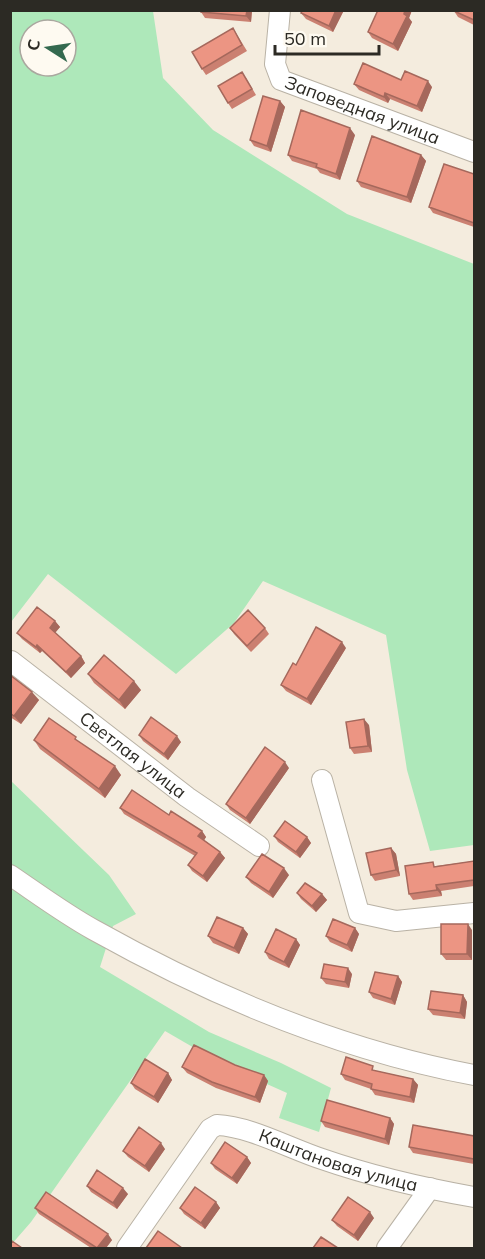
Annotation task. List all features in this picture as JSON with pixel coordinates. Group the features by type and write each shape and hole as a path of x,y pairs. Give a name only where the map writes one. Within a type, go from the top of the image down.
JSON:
{"street":[{"name":"Заповедная улица","path":"280,10 275,64 276,74 281,80 474,152"},
{"name":"Светлая улица","path":"11,661 187,797 259,846"},
{"path":"322,780 359,913 396,921 474,913"},
{"path":"10,875 92,929 232,998 288,1022 395,1058 474,1076"},
{"name":"Каштановая улица","path":"127,1248 207,1134 217,1125 225,1125 324,1160 474,1197"},
{"path":"387,1248 430,1188"}],"green space":[{"path":"11,10 153,11 163,78 213,130 347,214 474,264 474,845 430,851 407,770 386,635 263,581 234,623 176,674 48,574 11,622"},
{"path":"10,780 109,875 136,914 113,926 100,967 209,1032 281,1063 331,1088 319,1132 279,1118 287,1093 222,1064 165,1031 31,1222 11,1245"}],"building":[{"path":"201,10 247,10 246,16 201,12"},
{"path":"303,10 336,10 329,26 301,13"},
{"path":"378,10 405,10 404,14 407,16 393,44 368,32"},
{"path":"474,10 474,20 454,11"},
{"path":"233,28 242,45 202,69 192,52"},
{"path":"363,63 401,80 405,71 428,81 417,106 385,93 384,97 354,84"},
{"path":"242,72 252,89 228,103 218,86"},
{"path":"263,96 280,101 267,146 250,140"},
{"path":"301,110 350,128 336,174 316,167 317,164 288,155"},
{"path":"372,136 421,155 407,197 357,181"},
{"path":"444,164 474,174 474,223 429,207"},
{"path":"37,607 55,621 50,628 81,656 66,672 37,645 36,647 17,633"},
{"path":"248,610 265,628 247,646 230,628"},
{"path":"316,627 342,642 307,699 281,685 293,663 296,665"},
{"path":"104,655 134,681 119,700 88,674"},
{"path":"10,675 32,692 14,716 10,713"},
{"path":"151,717 177,736 164,754 139,735"},
{"path":"49,718 115,766 99,789 34,740"},
{"path":"364,719 368,746 350,748 346,722"},
{"path":"265,747 285,762 246,818 226,804"},
{"path":"132,790 169,815 171,811 202,831 198,836 220,852 203,876 188,865 197,853 120,808"},
{"path":"285,821 307,837 296,852 274,836"},
{"path":"391,848 396,870 371,875 366,853"},
{"path":"262,854 284,868 269,892 246,877"},
{"path":"474,861 474,880 436,885 437,890 409,894 405,866 433,862 434,867"},
{"path":"305,883 322,894 312,906 297,893"},
{"path":"217,917 243,928 234,948 208,936"},
{"path":"333,919 355,928 347,945 326,936"},
{"path":"441,924 468,924 467,954 441,954"},
{"path":"276,929 296,939 284,962 265,952"},
{"path":"324,964 348,968 345,982 321,978"},
{"path":"375,972 398,976 391,999 369,992"},
{"path":"431,991 463,995 460,1013 428,1009"},
{"path":"194,1045 235,1065 264,1075 255,1097 212,1082 182,1067"},
{"path":"346,1057 373,1066 372,1070 413,1079 410,1097 371,1089 372,1084 341,1074"},
{"path":"145,1059 168,1073 154,1097 131,1083"},
{"path":"327,1100 390,1118 385,1139 321,1121"},
{"path":"413,1125 474,1136 474,1159 409,1147"},
{"path":"139,1127 161,1143 145,1166 123,1151"},
{"path":"225,1142 247,1157 232,1178 211,1163"},
{"path":"97,1170 123,1188 113,1203 87,1186"},
{"path":"195,1187 216,1202 201,1223 180,1208"},
{"path":"46,1192 108,1234 97,1248 35,1208"},
{"path":"348,1197 370,1212 354,1235 332,1220"},
{"path":"158,1231 182,1248 146,1248"},
{"path":"321,1237 338,1248 313,1248"},
{"path":"12,1241 22,1248 10,1248"}]}
